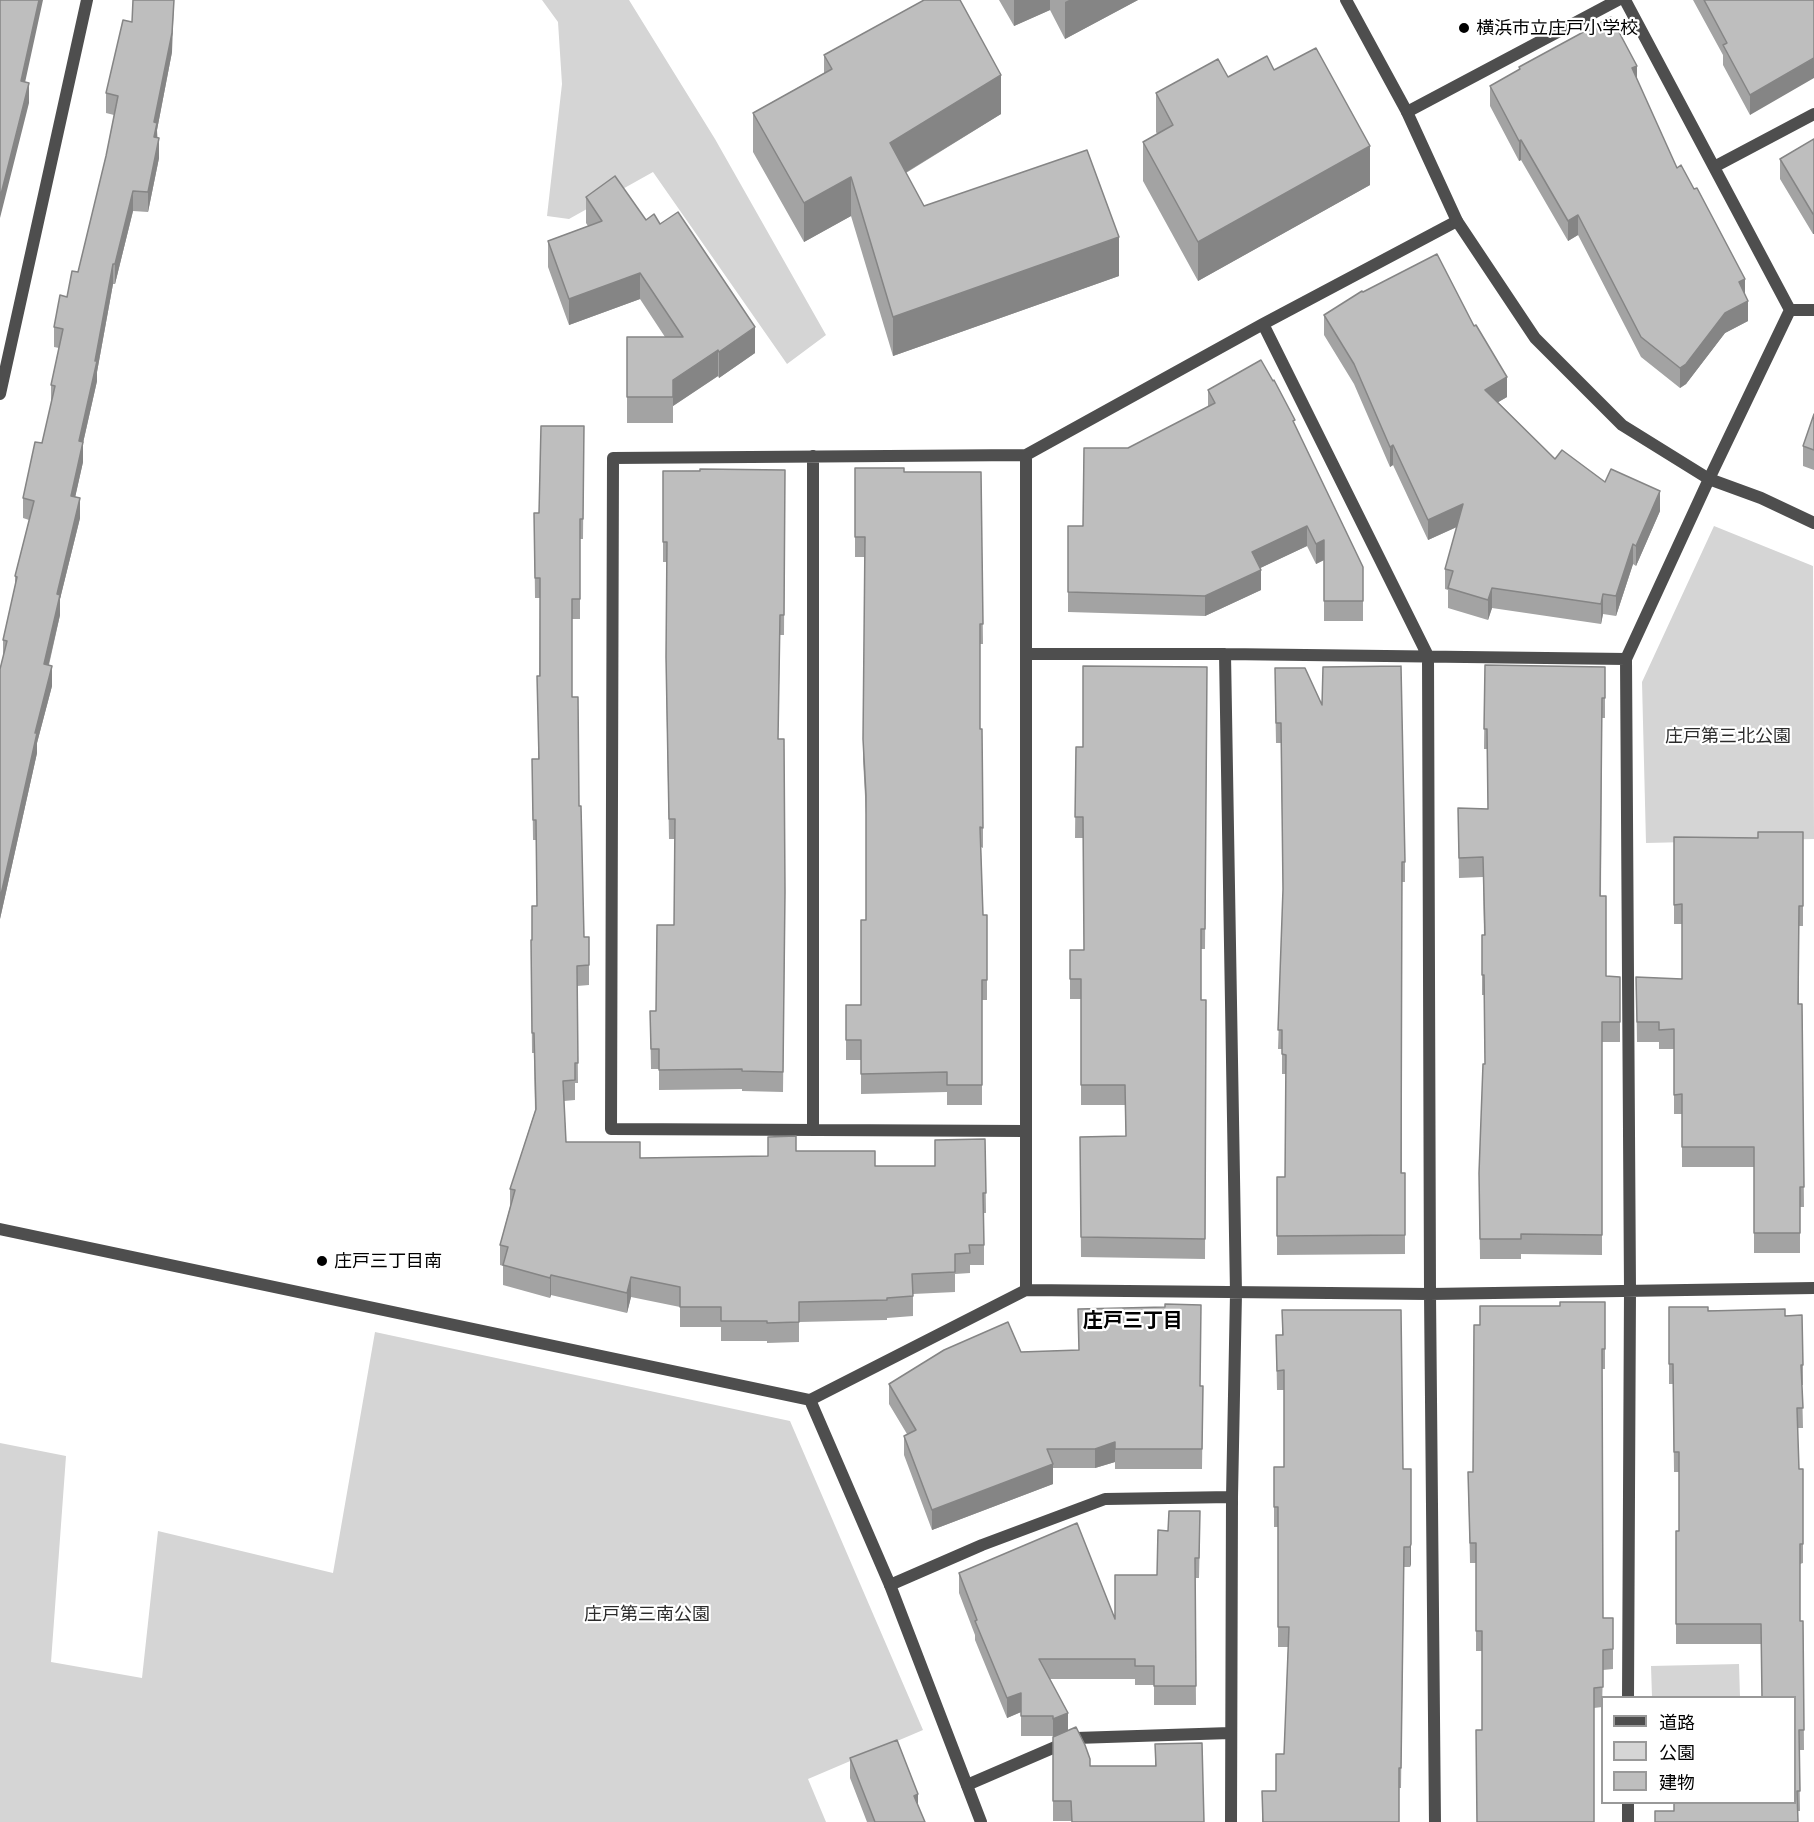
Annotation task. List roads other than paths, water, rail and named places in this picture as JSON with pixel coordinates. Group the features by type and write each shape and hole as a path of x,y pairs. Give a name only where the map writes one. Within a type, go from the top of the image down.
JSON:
{"street":[{"path":"0,394 87,0"},
{"path":"1346,0 1407,112 1457,221 1535,338 1622,425 1709,479 1761,498 1814,523"},
{"path":"1407,112 1618,0"},
{"path":"1625,0 1790,310"},
{"path":"1714,167 1814,114"},
{"path":"1025,1131 611,1129 613,458 1026,455 1263,324 1457,221"},
{"path":"1790,310 1814,310"},
{"path":"1628,1696 1626,659 1790,310"},
{"path":"1263,324 1428,656 1430,1294 1435,1822"},
{"path":"1026,455 1026,1290"},
{"path":"813,456 813,1129"},
{"path":"1027,654 1626,659"},
{"path":"1225,654 1236,1293 1232,1497 1231,1822"},
{"path":"0,1229 810,1400 1026,1290 1430,1294 1814,1288"},
{"path":"810,1400 890,1585 981,1822"},
{"path":"890,1585 982,1545 1106,1499 1232,1497"},
{"path":"967,1785 1076,1738 1230,1733"},
{"path":"1628,1804 1628,1822"}],"place":[{"name":"横浜市立庄戸小学校","path":"1464,28"},
{"name":"庄戸三丁目南","path":"322,1261"}],"district":[{"name":"庄戸三丁目","path":"1133,1320"}],"park label":[{"name":"庄戸第三北公園","path":"1728,736"},
{"name":"庄戸第三南公園","path":"647,1614"}]}
